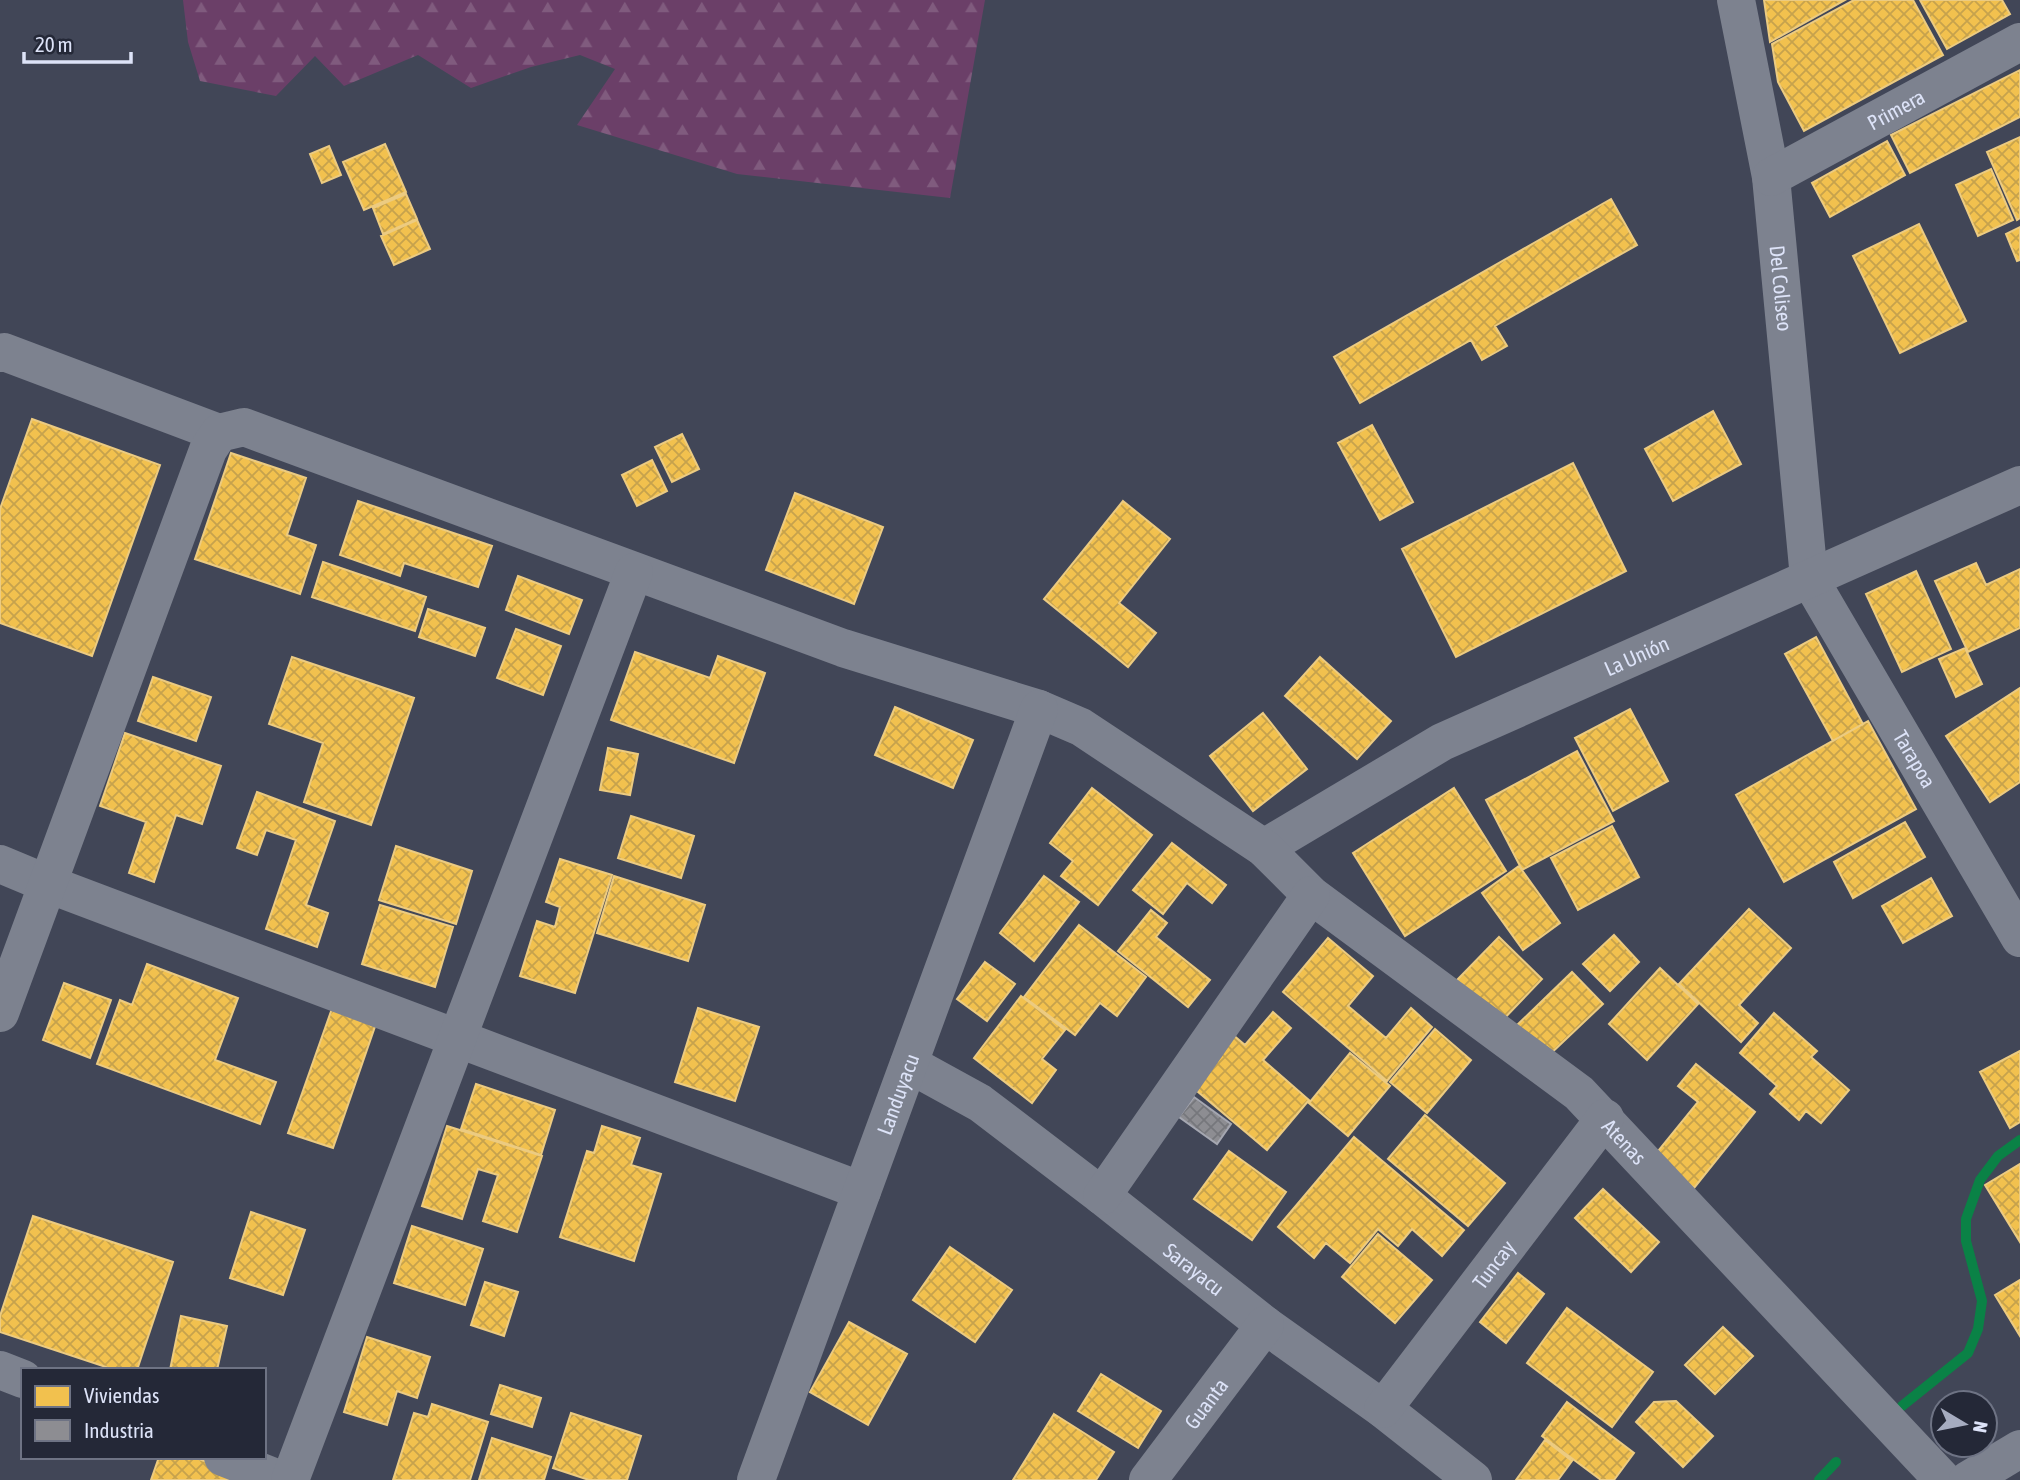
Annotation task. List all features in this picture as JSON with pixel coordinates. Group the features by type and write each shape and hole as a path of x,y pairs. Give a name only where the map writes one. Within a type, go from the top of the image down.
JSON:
{"street":[{"name":"Del Coliseo","path":"1736,0 1771,177 1809,578"},
{"name":"Primera","path":"1771,177 2020,42"},
{"path":"0,353 4,352 219,433 208,450 0,1013"},
{"name":"Atenas","path":"219,433 244,427 843,648 1039,709 1081,727 1264,848 1311,895 1579,1093 1943,1480"},
{"name":"La Unión","path":"1264,848 1441,742 2020,485"},
{"path":"290,1480 634,572"},
{"name":"Tarapoa","path":"1809,578 2020,938"},
{"name":"Landuyacu","path":"756,1480 1039,709"},
{"path":"0,864 862,1191"},
{"path":"1102,1196 1311,895"},
{"name":"Sarayacu","path":"909,1064 980,1103 1265,1325 1383,1409 1473,1480"},
{"name":"Tuncay","path":"1383,1409 1605,1118"},
{"name":"Guanta","path":"1148,1480 1265,1325"},
{"path":"0,1370 21,1378"},
{"path":"1968,1480 2018,1455"},
{"path":"228,1459 281,1480"}],"green space":[{"path":"183,0 985,0 950,198 737,174 577,125 615,69 580,55 531,67 471,88 418,55 344,86 315,56 276,96 200,81 188,42"}],"building: Viviendas":[{"path":"1764,0 1845,0 1770,42"},
{"path":"1854,0 1913,0 1943,55 1804,131 1778,82 1772,44"},
{"path":"1920,0 2002,0 2010,14 1947,49"},
{"path":"2020,70 2020,117 1910,173 1891,135"},
{"path":"2020,137 2020,218 2017,220 1987,152"},
{"path":"1887,141 1905,175 1830,217 1812,183"},
{"path":"385,144 406,192 364,210 343,162"},
{"path":"329,146 341,175 322,183 310,154"},
{"path":"1991,169 2013,220 1978,236 1956,185"},
{"path":"406,194 417,219 383,234 373,208"},
{"path":"1611,199 1637,245 1495,326 1507,346 1482,360 1471,340 1360,403 1334,357"},
{"path":"417,220 430,249 394,265 381,236"},
{"path":"1919,224 1966,321 1900,353 1853,256"},
{"path":"2020,227 2020,260 2017,261 2006,234"},
{"path":"1713,411 1741,464 1673,501 1645,449"},
{"path":"32,419 160,465 92,656 0,623 0,509"},
{"path":"1372,425 1413,502 1380,520 1338,443"},
{"path":"682,434 699,469 672,482 655,447"},
{"path":"231,453 306,478 287,535 316,545 300,594 195,559"},
{"path":"652,460 667,491 637,506 622,475"},
{"path":"1573,463 1626,571 1456,657 1402,549"},
{"path":"795,493 883,527 854,604 766,570"},
{"path":"358,501 492,546 478,587 404,563 400,576 340,555"},
{"path":"1123,501 1170,539 1119,603 1156,633 1128,667 1044,599"},
{"path":"323,562 426,597 415,631 312,597"},
{"path":"1976,563 1986,585 2020,569 2020,628 1968,652 1935,581"},
{"path":"1916,571 1951,649 1902,672 1866,594"},
{"path":"518,576 582,600 569,634 506,610"},
{"path":"428,609 485,628 475,656 419,637"},
{"path":"516,629 561,646 543,695 497,678"},
{"path":"1816,637 1863,724 1833,741 1785,654"},
{"path":"1965,648 1982,684 1956,697 1939,659"},
{"path":"635,652 710,678 718,656 765,673 734,763 611,720"},
{"path":"292,657 414,698 371,825 304,802 323,743 269,724"},
{"path":"1320,657 1391,721 1357,759 1285,696"},
{"path":"153,677 211,697 196,741 138,721"},
{"path":"2020,688 2020,782 1990,802 1946,736"},
{"path":"895,707 973,740 953,788 875,755"},
{"path":"1630,709 1668,781 1613,811 1575,738"},
{"path":"1263,713 1307,769 1253,811 1210,756"},
{"path":"1868,721 1916,809 1784,882 1736,795"},
{"path":"125,733 221,766 202,824 176,815 154,882 129,873 146,822 100,806"},
{"path":"608,748 638,754 630,795 600,790"},
{"path":"1577,751 1614,821 1522,870 1486,800"},
{"path":"1092,788 1152,835 1098,905 1061,876 1073,861 1050,843"},
{"path":"1454,788 1506,871 1405,936 1353,853"},
{"path":"257,792 335,821 306,905 328,913 317,947 266,929 296,840 266,830 257,855 237,848"},
{"path":"631,816 694,836 681,878 618,858"},
{"path":"1905,822 1925,857 1853,898 1834,862"},
{"path":"1612,826 1639,877 1578,910 1551,858"},
{"path":"1172,843 1226,885 1212,903 1187,883 1163,914 1133,890"},
{"path":"396,846 472,871 456,924 379,900"},
{"path":"560,859 612,875 575,993 520,976 537,921 555,927 560,907 546,902"},
{"path":"1519,866 1560,923 1523,950 1482,893"},
{"path":"614,876 705,905 688,961 597,933"},
{"path":"1044,876 1079,902 1034,961 1000,933"},
{"path":"1931,878 1952,916 1903,943 1882,906"},
{"path":"380,905 453,927 435,987 362,964"},
{"path":"1749,909 1791,948 1739,1005 1758,1023 1741,1042 1679,984"},
{"path":"1151,910 1167,923 1156,937 1210,980 1188,1007 1118,951"},
{"path":"1079,925 1146,977 1117,1016 1100,1003 1075,1035 1024,997"},
{"path":"1614,935 1639,962 1610,991 1583,964"},
{"path":"1499,937 1542,979 1500,1023 1456,981"},
{"path":"1328,938 1373,976 1348,1006 1386,1038 1411,1008 1432,1027 1387,1081 1283,992"},
{"path":"985,962 1015,984 987,1021 957,999"},
{"path":"147,964 238,998 215,1060 276,1082 260,1124 97,1064 120,1000 132,1005"},
{"path":"1660,968 1698,1004 1647,1060 1609,1024"},
{"path":"1572,972 1603,1004 1546,1058 1516,1026"},
{"path":"64,983 111,1000 90,1058 43,1040"},
{"path":"1021,996 1065,1030 1042,1059 1056,1070 1032,1103 974,1058"},
{"path":"335,1000 379,1015 333,1148 288,1133"},
{"path":"698,1008 759,1027 735,1101 675,1082"},
{"path":"1273,1012 1291,1028 1263,1060 1309,1100 1267,1150 1184,1080 1226,1029 1245,1045"},
{"path":"1774,1013 1817,1051 1811,1057 1849,1090 1821,1123 1806,1111 1799,1120 1770,1094 1777,1086 1740,1053"},
{"path":"1435,1029 1471,1060 1427,1113 1390,1082"},
{"path":"2020,1051 2020,1122 2010,1128 1980,1072"},
{"path":"1350,1053 1390,1086 1348,1136 1309,1103"},
{"path":"1696,1064 1755,1112 1694,1188 1654,1156 1698,1102 1678,1086"},
{"path":"476,1084 555,1110 541,1155 461,1129"},
{"path":"1425,1115 1505,1183 1468,1226 1388,1159"},
{"path":"447,1126 542,1156 517,1232 483,1221 498,1175 478,1169 462,1219 422,1206"},
{"path":"602,1126 640,1138 631,1165 661,1174 634,1261 560,1237 587,1151 594,1153"},
{"path":"1354,1137 1464,1230 1442,1256 1412,1229 1398,1246 1378,1229 1350,1263 1326,1243 1314,1258 1278,1227"},
{"path":"1229,1151 1286,1192 1252,1240 1194,1199"},
{"path":"2020,1164 2020,1242 1985,1185"},
{"path":"1603,1189 1659,1242 1631,1272 1575,1218"},
{"path":"251,1212 305,1230 283,1295 230,1278"},
{"path":"33,1216 173,1262 138,1368 109,1368 0,1332 0,1316"},
{"path":"412,1226 483,1249 465,1305 394,1283"},
{"path":"1378,1234 1432,1280 1395,1323 1342,1277"},
{"path":"950,1247 1012,1290 975,1342 913,1300"},
{"path":"1518,1273 1544,1294 1506,1343 1480,1322"},
{"path":"2020,1280 2020,1336 1995,1295"},
{"path":"485,1282 518,1292 504,1336 471,1325"},
{"path":"1567,1308 1653,1372 1612,1427 1527,1363"},
{"path":"181,1316 227,1326 217,1368 170,1368"},
{"path":"849,1322 907,1354 868,1425 810,1392"},
{"path":"1723,1327 1753,1356 1715,1394 1685,1365"},
{"path":"367,1337 430,1357 417,1398 397,1391 387,1425 344,1412"},
{"path":"1101,1374 1161,1411 1138,1448 1078,1411"},
{"path":"500,1385 541,1398 532,1427 491,1414"},
{"path":"1676,1401 1713,1436 1683,1467 1636,1422 1654,1402"},
{"path":"1567,1402 1634,1453 1614,1480 1601,1480 1542,1436"},
{"path":"432,1404 488,1422 470,1480 393,1480 414,1413 428,1417"},
{"path":"571,1413 641,1436 627,1480 589,1480 553,1468"},
{"path":"1054,1414 1114,1452 1096,1480 1013,1480"},
{"path":"492,1438 551,1457 544,1480 479,1480"},
{"path":"1545,1440 1572,1461 1558,1480 1516,1480"},
{"path":"158,1459 199,1459 251,1477 250,1480 151,1480"}],"building: Industria":[{"path":"1194,1097 1231,1124 1217,1144 1179,1117"}],"waterway":[{"path":"1902,1406 1968,1353 1978,1329 1982,1301 1966,1241 1966,1219 1980,1180 1998,1156 2020,1140"},
{"path":"1819,1480 1836,1462"}]}
